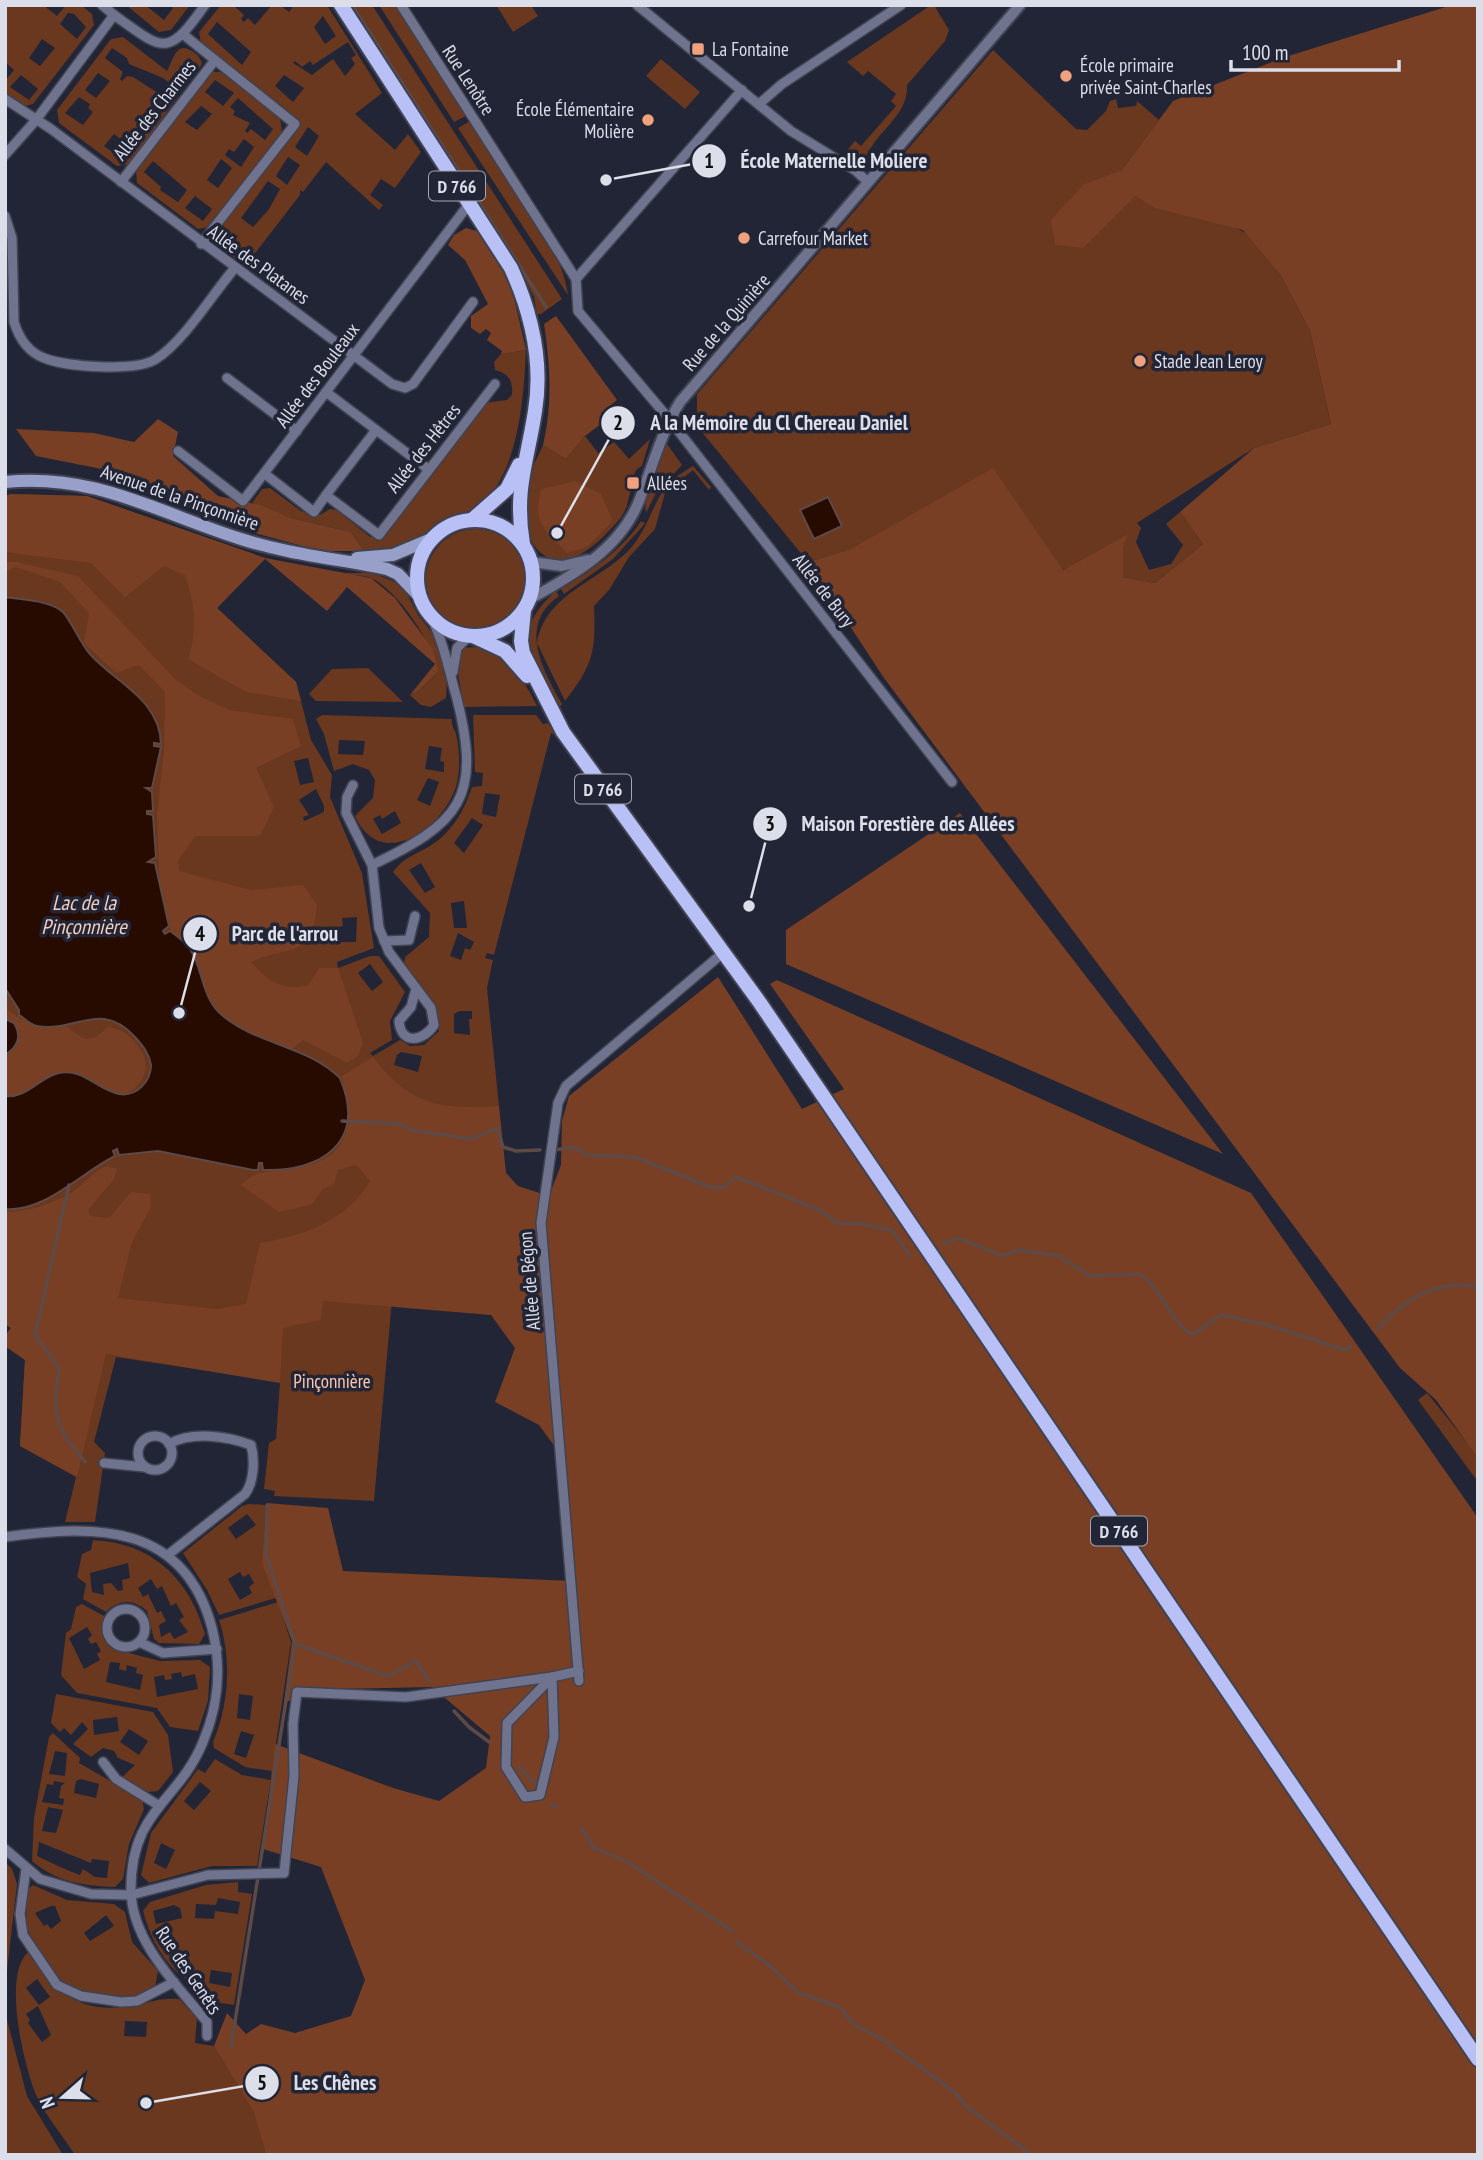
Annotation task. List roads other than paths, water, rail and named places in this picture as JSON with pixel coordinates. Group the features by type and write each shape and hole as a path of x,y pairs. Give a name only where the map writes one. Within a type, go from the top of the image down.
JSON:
{"main road":[{"name":"D 766","path":"341,5 511,268 530,319 537,378 536,410 518,507 523,544 534,575 521,641 523,653 541,694 574,748 724,952 1478,2059"},
{"name":"D 766","path":"431,540 450,525 473,519 486,511 507,489 528,445"},
{"name":"Avenue de la Pinçonnière","path":"5,482 31,480 96,487 258,545 303,555 341,559 398,574 420,597"},
{"path":"473,519 506,528 523,544"},
{"path":"431,540 418,567 420,597 431,617 448,630 471,636 502,630 527,605"},
{"name":"Avenue de la Pinçonnière","path":"341,559 393,555 431,540"},
{"name":"D 766","path":"471,636 505,651 541,694"}],"street":[{"path":"102,5 154,44 167,45 184,35 205,5"},
{"name":"Rue Lenôtre","path":"401,5 576,279"},
{"path":"637,5 791,131 869,182"},
{"path":"759,104 782,84 901,5"},
{"name":"Rue de la Quinière","path":"527,605 580,570 599,554 630,519 669,419 1020,5"},
{"path":"5,155 36,120 114,15"},
{"path":"184,35 295,124 201,244"},
{"name":"Allée des Charmes","path":"121,182 215,60"},
{"path":"576,279 742,90"},
{"name":"Allée des Platanes","path":"5,99 121,182 391,384 405,388 413,384 473,302"},
{"name":"Allée des Bouleaux","path":"178,451 243,501 469,204"},
{"path":"5,216 12,239 14,322 17,333 33,351 58,362 128,368 155,360 171,346 234,269"},
{"name":"Allée de Bury","path":"576,279 578,311 669,419 952,782"},
{"path":"227,378 297,431"},
{"name":"Allée des Hêtres","path":"326,495 379,535 495,384"},
{"path":"326,393 428,469"},
{"path":"265,474 314,512 376,430"},
{"path":"531,562 573,565 599,554"},
{"path":"372,865 433,832 459,801 466,784 468,763 454,688 440,635 431,617"},
{"path":"454,688 454,654 471,636"},
{"path":"353,785 347,797 346,813 372,865 379,928 384,941 431,1008 434,1026 427,1036 416,1039 407,1036 400,1028 399,1021 411,1007 416,989"},
{"path":"384,941 410,940 415,916"},
{"name":"Allée de Bégon","path":"552,1677 579,1676 541,1223 558,1103 566,1086 724,952"},
{"path":"169,1444 183,1436 195,1435 243,1442 251,1445 253,1453 251,1486 245,1494 169,1554"},
{"path":"104,1462 156,1470 166,1466 172,1455 169,1444 160,1437 148,1437 139,1445 138,1457 144,1467"},
{"name":"Rue des Genêts","path":"5,1537 83,1531 114,1533 135,1538 169,1554 182,1567 203,1601 218,1649 218,1686 209,1726 195,1756 142,1829 135,1848 131,1895 144,1938 174,1982 207,2022 207,2036"},
{"path":"128,1608 138,1612 145,1622 145,1633 139,1642 130,1647 119,1646 110,1639 107,1629 109,1618 117,1610 128,1608"},
{"path":"139,1642 163,1653 218,1649"},
{"path":"552,1677 554,1737 540,1795 525,1797 506,1767 507,1723 552,1677"},
{"path":"5,1849 40,1879 73,1891 131,1895 208,1875 284,1874 294,1776 293,1724 297,1692 406,1697 552,1677"},
{"path":"103,1762 116,1779 158,1805"},
{"path":"26,1869 20,1924 31,1949 57,1985 80,1996 121,2002 137,2001 174,1982"}],"water":[{"path":"828,497 842,526 814,539 800,510"},
{"name":"Lac de la Pinçonnière","path":"5,597 43,603 63,612 89,653 145,703 153,715 159,728 161,744 154,743 154,746 161,747 152,788 146,788 152,792 153,811 147,811 147,814 153,815 156,857 148,862 155,863 169,926 163,931 165,934 170,931 190,949 207,993 223,1016 237,1026 313,1059 340,1078 347,1100 348,1120 343,1136 334,1149 320,1159 284,1169 263,1170 262,1163 259,1163 258,1170 253,1170 158,1151 119,1155 117,1149 113,1151 115,1156 48,1198 20,1209 5,1209 5,1096 20,1094 52,1075 68,1072 83,1076 111,1092 132,1093 146,1082 151,1065 143,1047 122,1026 110,1020 99,1019 51,1027 34,1025 19,1015 19,1010 5,988"},
{"path":"5,1019 14,1023 18,1037 16,1045 5,1055"}],"waterway":[{"path":"352,5 546,307"},
{"path":"342,1121 400,1124 411,1130 472,1139 497,1128 503,1147 516,1151 540,1150"},
{"path":"554,1150 574,1147 587,1155 635,1157 713,1188 724,1187 736,1177 820,1210 839,1224 857,1223 892,1230 910,1256"},
{"path":"69,1185 35,1335 59,1368 56,1398 58,1419 67,1438 85,1462"},
{"path":"944,1243 959,1238 1002,1256 1019,1250 1059,1256 1090,1276 1139,1274 1154,1288 1180,1325 1194,1334 1221,1315 1268,1325 1345,1350 1351,1347"},
{"path":"1377,1329 1409,1301 1434,1289 1462,1285 1478,1287"},
{"path":"231,2047 295,1644 266,1553 267,1505"},
{"path":"295,1644 388,1676 416,1661 429,1681"},
{"path":"454,1711 489,1742"},
{"path":"520,1767 538,1786"},
{"path":"551,1804 557,1807"},
{"path":"582,1828 594,1848 626,1861 732,1931"},
{"path":"736,1941 769,1965 797,1992 839,2007 855,2025 880,2038 956,2093 966,2106 1032,2155"}],"place":[{"name":"La Fontaine","path":"698,49"},
{"name":"École primaire privée Saint-Charles","path":"1066,76"},
{"name":"École Élémentaire Molière","path":"648,120"},
{"name":"École Maternelle Moliere","path":"606,180"},
{"name":"Carrefour Market","path":"744,238"},
{"name":"Stade Jean Leroy","path":"1140,361"},
{"name":"Allées","path":"633,483"},
{"name":"A la Mémoire du Cl Chereau Daniel","path":"557,533"},
{"name":"Maison Forestière des Allées","path":"749,906"},
{"name":"Parc de l'arrou","path":"179,1013"},
{"name":"Les Chênes","path":"146,2103"}],"park label":[{"name":"Pinçonnière","path":"332,1381"}]}
